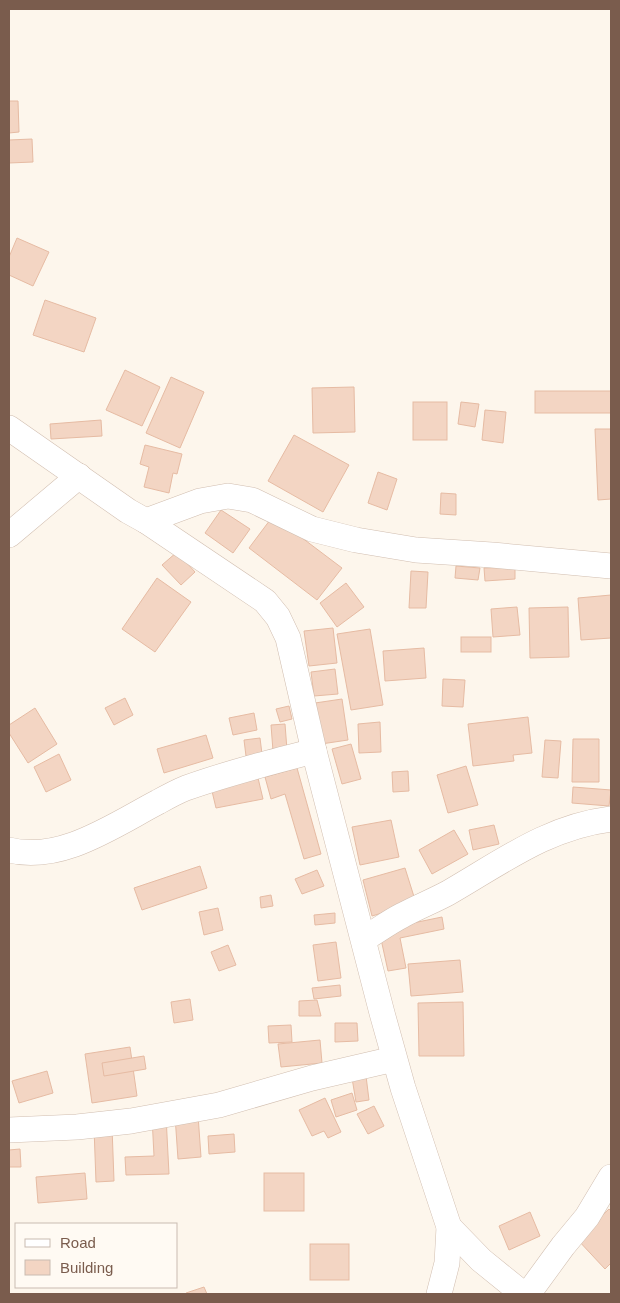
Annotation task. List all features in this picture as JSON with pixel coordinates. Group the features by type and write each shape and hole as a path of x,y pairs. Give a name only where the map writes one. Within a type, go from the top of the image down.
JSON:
{"street":[{"path":"9,428 128,511 146,521 265,601 278,617 288,638 314,751 394,1059 449,1227 447,1263 439,1294"},
{"path":"9,535 79,476"},
{"path":"146,521 200,501 228,496 252,500 312,529 356,540 416,550 611,566"},
{"path":"9,850 23,854 50,851 72,845 183,789 234,772 314,751"},
{"path":"364,939 401,916 447,893 497,862 535,842 569,829 611,819"},
{"path":"9,1130 77,1127 130,1121 219,1105 312,1078 394,1059"},
{"path":"528,1294 587,1216 611,1177"},
{"path":"449,1227 481,1260 523,1294"}],"building":[{"path":"9,101 18,101 19,132 9,133"},
{"path":"32,139 33,162 9,163 9,140"},
{"path":"17,238 49,252 33,286 9,275 9,257"},
{"path":"45,300 96,318 84,352 33,335"},
{"path":"125,370 160,387 142,426 106,410"},
{"path":"171,377 204,392 180,448 146,433"},
{"path":"354,387 355,432 313,433 312,388"},
{"path":"535,391 611,391 611,413 535,413"},
{"path":"413,402 447,402 447,440 413,440"},
{"path":"461,402 479,404 475,427 458,424"},
{"path":"485,410 506,412 503,443 482,440"},
{"path":"101,420 102,436 51,439 50,424"},
{"path":"595,429 611,429 611,499 598,500"},
{"path":"294,435 349,465 323,512 268,481"},
{"path":"145,445 182,454 177,474 173,473 169,493 144,487 149,467 140,464"},
{"path":"378,472 397,479 387,510 368,503"},
{"path":"441,493 456,494 456,515 440,514"},
{"path":"221,510 250,529 233,553 205,533"},
{"path":"273,516 342,568 317,600 249,548"},
{"path":"177,552 195,572 181,585 162,565"},
{"path":"456,566 480,568 478,580 455,578"},
{"path":"515,567 515,579 485,581 484,568"},
{"path":"411,571 428,572 426,608 409,608"},
{"path":"157,578 191,602 155,652 122,629"},
{"path":"346,583 364,607 337,627 320,603"},
{"path":"611,595 611,638 581,640 578,598"},
{"path":"517,607 520,635 493,637 491,609"},
{"path":"568,607 569,657 530,658 529,608"},
{"path":"333,628 337,663 309,666 304,631"},
{"path":"370,629 383,705 351,710 337,634"},
{"path":"461,637 491,637 491,652 461,652"},
{"path":"424,648 426,678 385,681 383,651"},
{"path":"335,669 338,694 314,696 311,672"},
{"path":"443,679 465,680 463,707 442,706"},
{"path":"125,698 133,715 114,725 105,708"},
{"path":"342,699 348,740 321,744 315,703"},
{"path":"289,706 292,719 280,722 276,709"},
{"path":"35,708 57,744 28,763 9,733 9,725"},
{"path":"254,713 257,730 233,735 229,718"},
{"path":"528,717 532,753 513,755 514,761 473,766 468,724"},
{"path":"380,722 381,752 359,753 358,724"},
{"path":"285,724 287,750 273,751 271,725"},
{"path":"206,735 213,758 164,773 157,749"},
{"path":"260,738 262,754 246,756 244,740"},
{"path":"573,739 599,739 599,782 572,782"},
{"path":"545,740 561,741 558,778 542,777"},
{"path":"351,744 361,779 342,784 332,749"},
{"path":"59,754 71,780 46,792 34,767"},
{"path":"466,766 478,805 448,813 437,775"},
{"path":"297,768 321,854 304,859 285,794 271,799 265,777"},
{"path":"408,771 409,791 393,792 392,772"},
{"path":"258,778 263,799 216,808 211,787"},
{"path":"573,787 611,790 609,806 572,803"},
{"path":"391,820 399,857 360,865 352,827"},
{"path":"494,825 499,844 473,850 469,830"},
{"path":"454,830 468,854 432,874 419,850"},
{"path":"200,866 207,888 142,910 134,888"},
{"path":"405,868 416,903 372,916 363,880"},
{"path":"317,870 324,886 302,894 295,879"},
{"path":"271,895 273,906 261,908 260,897"},
{"path":"218,908 223,930 204,935 199,912"},
{"path":"335,913 335,923 315,925 314,915"},
{"path":"442,917 444,929 400,938 406,968 388,971 379,930"},
{"path":"336,942 341,978 318,981 313,945"},
{"path":"228,945 236,965 219,971 211,952"},
{"path":"460,960 463,992 411,996 408,964"},
{"path":"340,985 341,996 314,999 312,988"},
{"path":"190,999 193,1020 174,1023 171,1002"},
{"path":"317,1000 321,1016 299,1016 299,1001"},
{"path":"463,1002 464,1056 419,1056 418,1003"},
{"path":"335,1023 357,1023 358,1041 335,1042"},
{"path":"291,1025 292,1042 269,1043 268,1026"},
{"path":"320,1040 322,1063 281,1067 278,1044"},
{"path":"130,1047 137,1096 92,1103 85,1054"},
{"path":"144,1056 146,1069 104,1076 102,1063"},
{"path":"47,1071 53,1093 19,1103 12,1081"},
{"path":"366,1076 369,1100 356,1102 352,1078"},
{"path":"352,1093 357,1110 336,1117 331,1100"},
{"path":"325,1098 341,1132 328,1138 324,1131 312,1136 299,1110"},
{"path":"374,1106 384,1126 368,1134 357,1114"},
{"path":"198,1115 201,1157 178,1159 175,1116"},
{"path":"166,1116 169,1174 126,1175 125,1157 154,1156 152,1117"},
{"path":"112,1127 114,1181 96,1182 94,1128"},
{"path":"234,1134 235,1152 209,1154 208,1136"},
{"path":"20,1149 21,1167 9,1167 9,1150"},
{"path":"85,1173 87,1199 38,1203 36,1177"},
{"path":"264,1173 304,1173 304,1211 264,1211"},
{"path":"609,1209 611,1211 611,1263 605,1269 577,1239"},
{"path":"530,1212 540,1236 509,1250 499,1226"},
{"path":"310,1244 349,1244 349,1280 310,1280"},
{"path":"204,1287 207,1294 186,1294 186,1293"}]}
